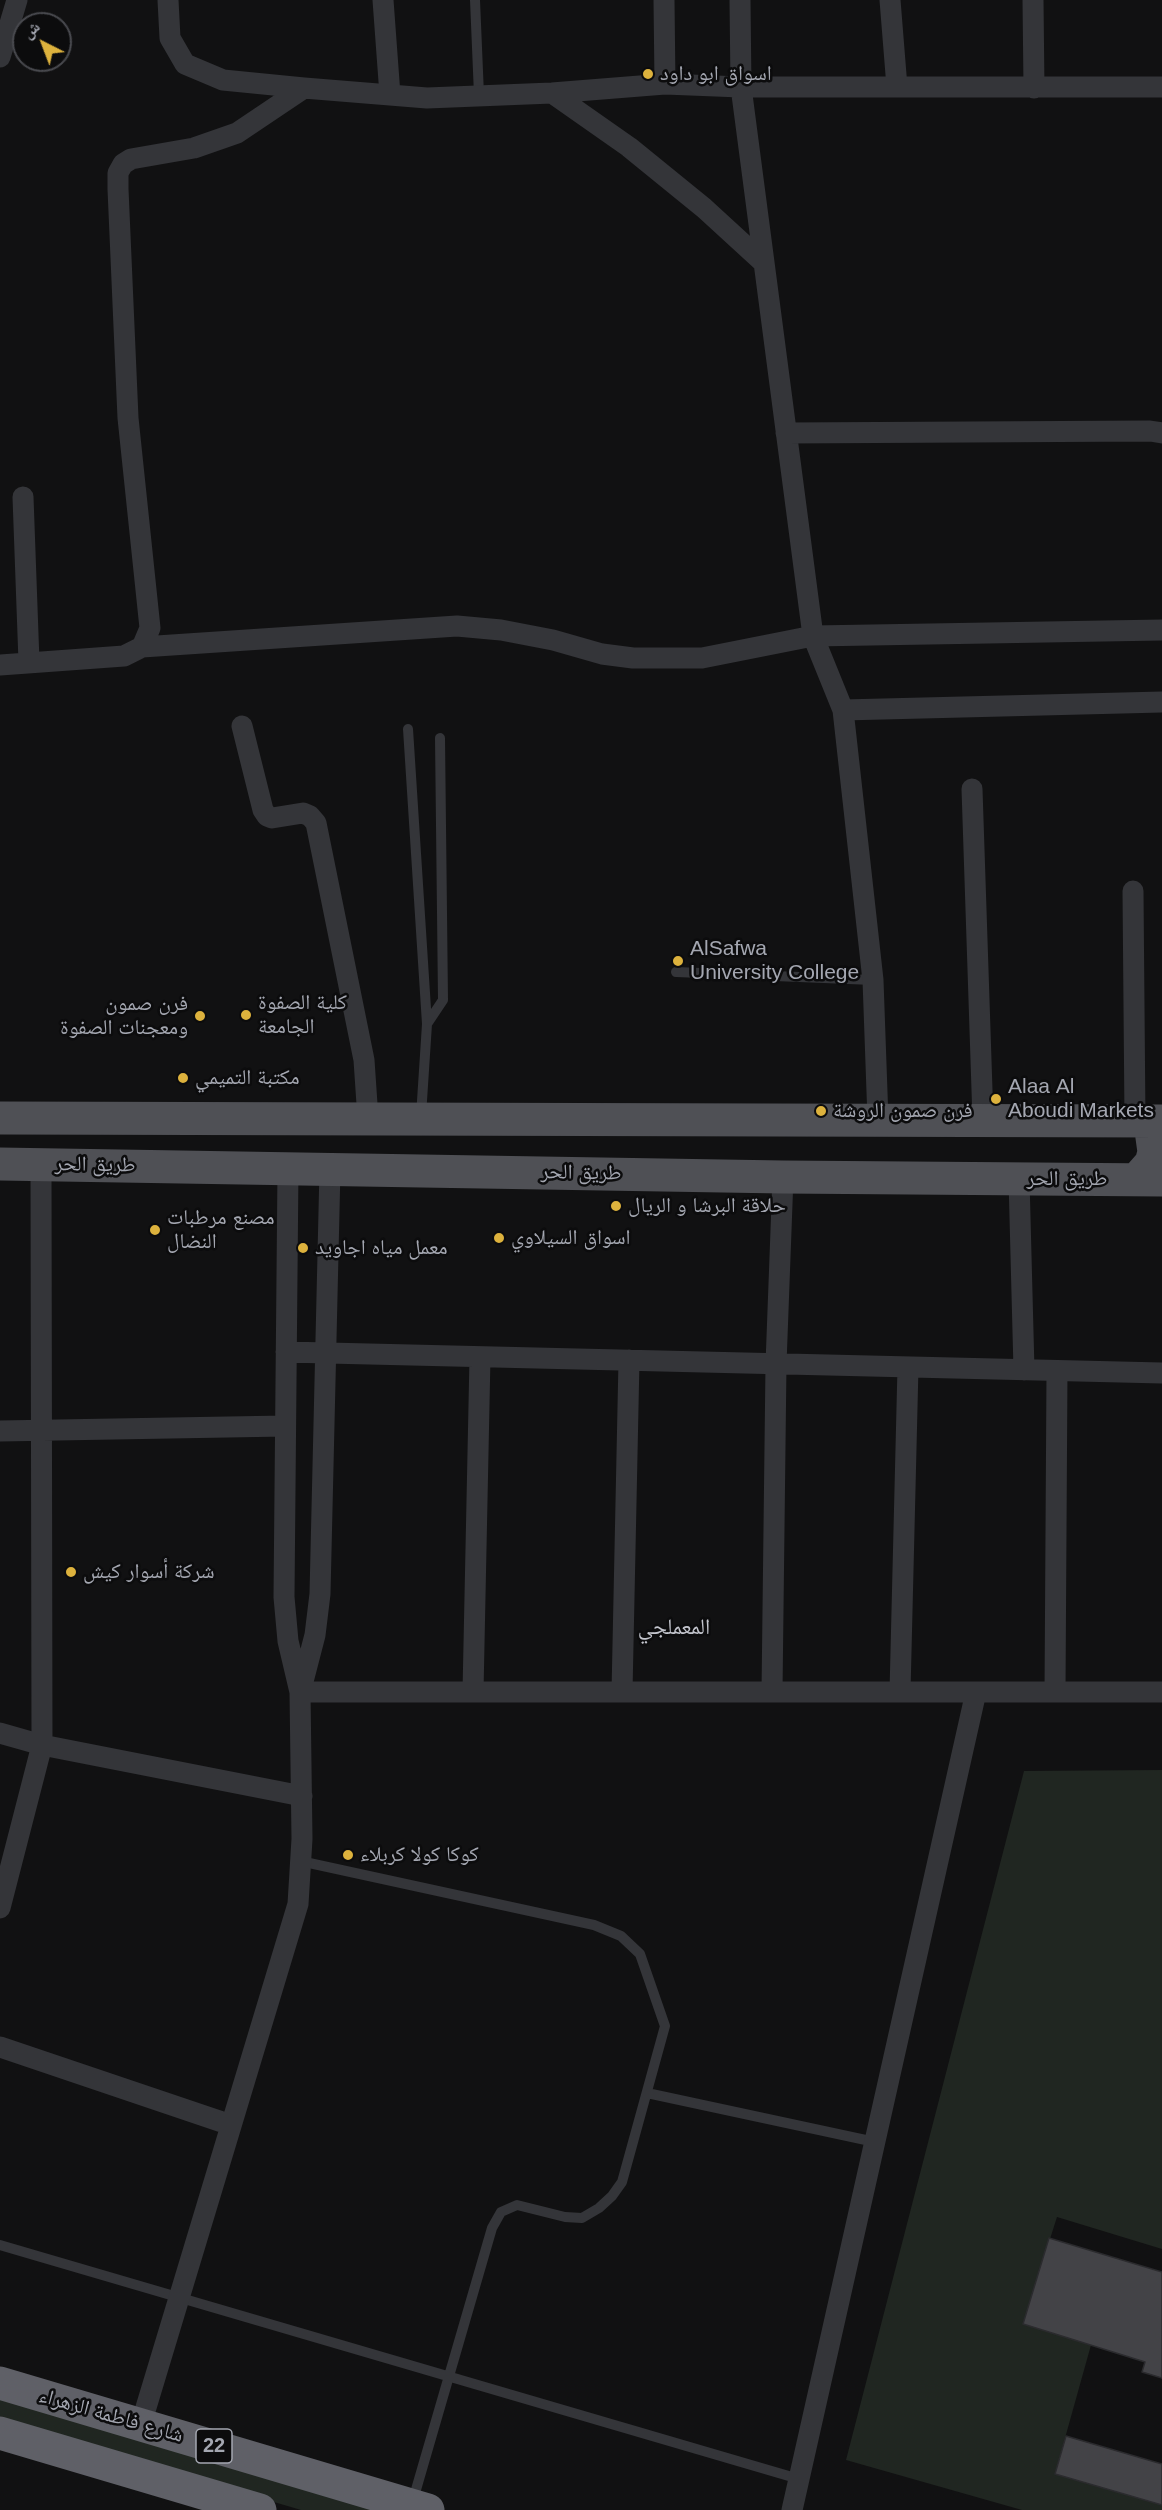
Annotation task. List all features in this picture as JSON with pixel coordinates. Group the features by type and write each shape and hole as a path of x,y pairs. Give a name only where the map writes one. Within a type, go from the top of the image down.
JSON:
{"highway":[{"name":"شارع فاطمة الزهراء","path":"0,2383 420,2507"},
{"name":"22","path":"0,2433 260,2510"}],"main road":[{"path":"0,1118 1148,1121 1154,1152 1149,1180"},
{"path":"41,1164 52,1151 54,1143 55,1134 50,1118"},
{"path":"97,1118 92,1125 89,1142 99,1165"},
{"name":"طريق الحر","path":"0,1164 783,1177 1149,1180"}],"street":[{"path":"0,57 17,0"},
{"path":"168,0 170,38 185,64 223,80 304,88 427,98 552,93 665,84 741,87 1162,87"},
{"path":"383,0 390,95"},
{"path":"664,0 665,84"},
{"path":"740,0 741,87 813,636 843,710 873,980 878,1120"},
{"path":"890,0 897,87"},
{"path":"1033,0 1034,88"},
{"path":"142,647 150,628 128,418 118,173 123,164 131,159 194,148 237,134 304,88"},
{"path":"552,93 629,147 704,208 764,262"},
{"path":"786,433 1150,431 1162,433"},
{"path":"23,497 29,662"},
{"path":"0,664 124,656 142,647 457,627 501,630 553,640 602,654 633,658 702,658 813,636 1162,630"},
{"path":"843,710 1162,702"},
{"path":"242,726 263,810 267,816 272,818 303,813 310,816 316,823 364,1060 368,1119"},
{"path":"972,789 983,1120"},
{"path":"1133,891 1148,1121"},
{"path":"0,1908 42,1745 41,1164"},
{"path":"141,2424 298,1904 302,1796 300,1692 288,1641 285,1608 288,1168"},
{"path":"300,1692 315,1635 319,1604 330,1168"},
{"path":"772,1692 776,1364 783,1177"},
{"path":"1019,1179 1024,1370"},
{"path":"286,1352 1162,1373"},
{"path":"473,1692 480,1357"},
{"path":"622,1692 629,1360"},
{"path":"900,1692 908,1367"},
{"path":"1055,1692 1057,1371"},
{"path":"0,1431 285,1426"},
{"path":"300,1692 1162,1692"},
{"path":"792,2510 976,1692"},
{"path":"0,1733 42,1745 302,1796"},
{"path":"0,2047 231,2125"}],"lane":[{"path":"475,0 478,95"},
{"path":"408,729 427,1024 421,1119"},
{"path":"427,1024 443,1000 440,738"},
{"path":"676,972 873,980"},
{"path":"300,1861 594,1925 621,1936 640,1954 665,2026 622,2182 598,2208 582,2218 565,2217 517,2205 501,2212 492,2228 448,2377 420,2507"},
{"path":"647,2093 875,2142"},
{"path":"0,2245 799,2479"}],"shaded area":[{"path":"1162,1770 1162,2249 1057,2217 1023,2324 1091,2345 1055,2474 1162,2505 1162,2510 1022,2510 846,2460 1024,1771"},
{"path":"0,2399 376,2510 301,2510 0,2421"}],"building":[{"path":"1049,2238 1162,2272 1162,2378 1142,2372 1145,2362 1023,2324"},
{"path":"1066,2436 1162,2464 1162,2505 1055,2474"}],"place":[{"name":"اسواق ابو داود","path":"648,74"},
{"name":"AlSafwa University College","path":"678,961"},
{"name":"كلية الصفوة الجامعة","path":"246,1015"},
{"name":"فرن صمون ومعجنات الصفوة","path":"200,1016"},
{"name":"مكتبة التميمي","path":"183,1078"},
{"name":"Alaa Al Aboudi Markets","path":"996,1099"},
{"name":"فرن صمون الروشة","path":"821,1111"},
{"name":"حلاقة البرشا و الريال","path":"616,1206"},
{"name":"مصنع مرطبات النضال","path":"155,1230"},
{"name":"اسواق السيلاوي","path":"499,1238"},
{"name":"معمل مياه اجاويد","path":"303,1248"},
{"name":"شركة أسوار كيش","path":"71,1572"},
{"name":"كوكا كولا كربلاء","path":"348,1855"}],"district":[{"name":"المعملجي","path":"674,1628"}]}
